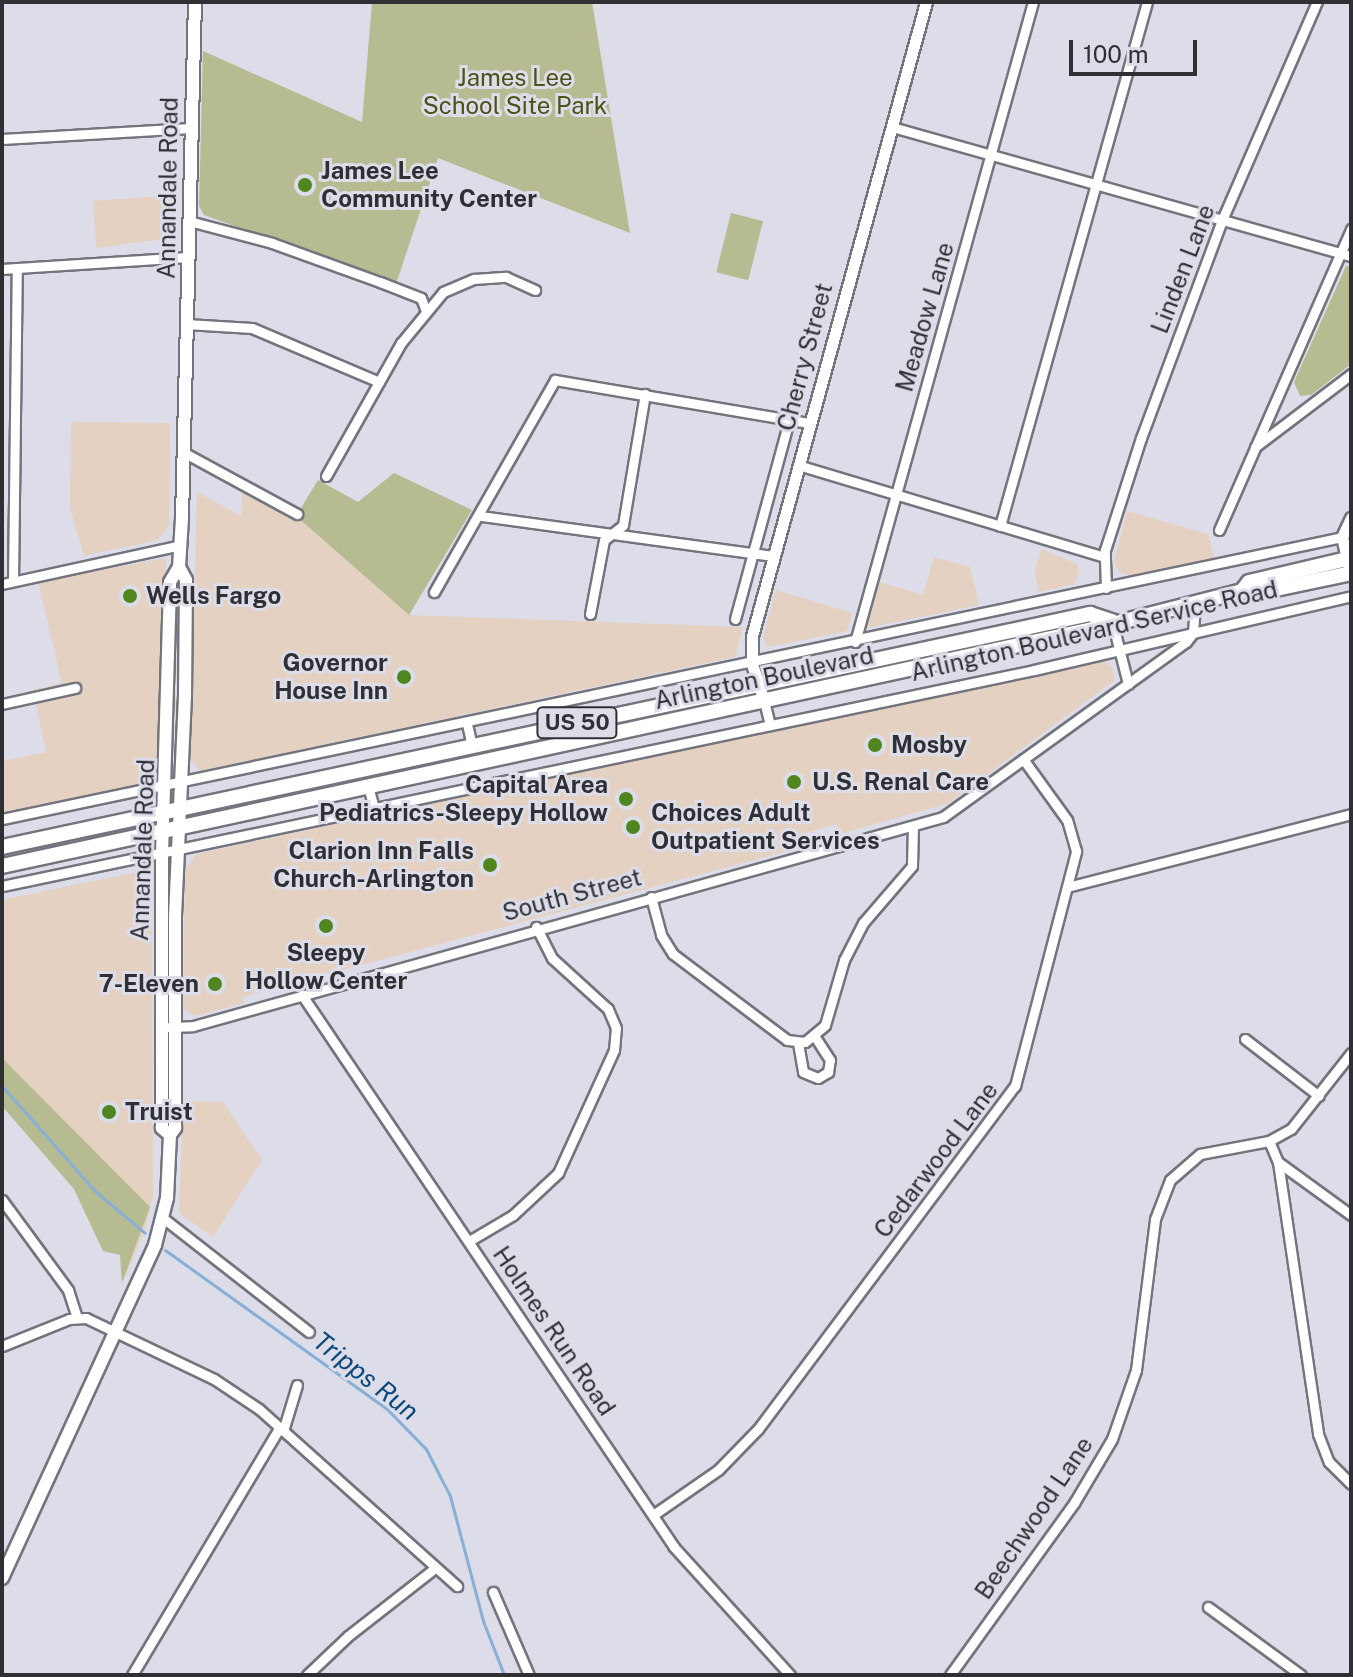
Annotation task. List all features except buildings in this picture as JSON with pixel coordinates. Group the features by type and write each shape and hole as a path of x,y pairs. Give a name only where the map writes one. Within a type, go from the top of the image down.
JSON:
{"highway":[{"name":"Arlington Boulevard","path":"2,866 764,701 1242,591 1257,593 1350,566"},
{"name":"Arlington Boulevard","path":"2,847 1090,614 1112,621"}],"main road":[{"name":"Annandale Road","path":"2,1578 115,1333 163,1218 170,1135 162,1128 177,852 163,811 170,582 179,567 181,545 195,2"},
{"name":"Annandale Road","path":"168,1027 162,855 180,808 182,783 186,580 179,567"}],"street":[{"name":"Cherry Street","path":"770,725 752,663 752,636 926,2"},
{"name":"Meadow Lane","path":"855,642 1033,2"},
{"path":"1000,526 1147,2"},
{"name":"Linden Lane","path":"1104,557 1222,220 1317,2"},
{"path":"892,127 1351,256"},
{"path":"2,139 191,128"},
{"path":"189,221 272,243 380,282 421,298 426,311"},
{"path":"1219,530 1351,229"},
{"path":"2,269 188,257"},
{"path":"13,581 17,268"},
{"path":"326,476 379,382 426,311 443,292 474,279 506,277 535,290"},
{"path":"186,324 252,328 379,382"},
{"path":"1254,447 1351,374"},
{"path":"434,592 481,516 555,380 790,416 810,423"},
{"path":"590,614 604,540 623,525 645,394"},
{"name":"Cherry Street","path":"735,619 790,416"},
{"path":"183,452 297,514"},
{"path":"798,465 1104,557 1106,588"},
{"path":"481,516 774,556"},
{"path":"1350,566 1347,536 1351,518"},
{"name":"Arlington Boulevard Service Road","path":"2,819 467,724 1347,536"},
{"path":"2,584 181,545"},
{"name":"Arlington Boulevard Service Road","path":"2,886 177,852 1120,651 1351,596"},
{"path":"1193,633 1195,602"},
{"path":"1112,621 1128,684"},
{"name":"South Street","path":"168,1027 302,995 536,927 943,817 1128,684 1193,633"},
{"path":"2,704 75,688"},
{"path":"467,724 472,745"},
{"name":"Cedarwood Lane","path":"653,1515 744,1445 1002,1109 1019,1078 1071,886 1076,851 1072,830 1023,759"},
{"path":"368,786 374,809"},
{"path":"1071,886 1351,814"},
{"path":"651,897 661,935 673,954 757,1019 798,1043 815,1037 825,1025 857,932 912,866 913,826"},
{"path":"469,1241 513,1215 558,1173 614,1050 616,1028 608,1009 552,958 536,927"},
{"name":"Holmes Run Road","path":"302,995 694,1573 790,1675"},
{"path":"798,1043 803,1072 818,1078 828,1072 830,1060 815,1037"},
{"path":"1245,1039 1319,1096"},
{"name":"Beechwood Lane","path":"950,1675 1074,1503 1112,1439 1134,1378 1155,1219 1170,1180 1200,1154 1269,1141 1298,1122 1351,1053"},
{"path":"1269,1141 1278,1162 1279,1195 1318,1434 1329,1462 1351,1484"},
{"path":"1278,1162 1351,1215"},
{"path":"2,1200 68,1290 77,1318"},
{"path":"163,1218 309,1332"},
{"path":"2,1346 77,1318 214,1379 281,1430 457,1586"},
{"path":"132,1675 281,1430 297,1385"},
{"path":"307,1675 348,1636 435,1568"},
{"path":"493,1592 529,1675"},
{"path":"1208,1607 1301,1675"}],"shaded area":[{"path":"176,195 170,238 96,248 93,201"},
{"path":"71,422 170,423 169,525 158,540 84,556 70,508"},
{"path":"243,487 296,516 409,615 743,627 735,657 200,771 190,759 197,492 241,516"},
{"path":"1127,511 1208,534 1214,558 1130,576 1119,572 1114,562"},
{"path":"1041,549 1077,564 1079,575 1073,584 1039,592 1035,571"},
{"path":"934,557 970,567 979,605 867,628 880,582 923,595"},
{"path":"166,558 159,779 151,785 2,814 2,761 46,752 33,690 62,683 38,582"},
{"path":"776,590 852,613 847,631 768,647 763,638"},
{"path":"1103,659 1112,667 1115,680 949,803 840,834 837,824 783,840 784,852 242,997 244,1003 196,1016 183,1009 185,870 196,854"},
{"path":"147,870 152,878 153,1196 145,1230 122,1283 120,1234 99,1243 74,1189 2,1106 2,900"},
{"path":"183,1101 223,1102 262,1160 213,1237 179,1213"}],"green space":[{"name":"James Lee School Site Park","path":"372,2 592,2 630,233 438,158 396,284 204,215 199,206 203,51 362,122"},
{"path":"731,213 763,221 748,280 716,272"},
{"path":"1346,266 1351,267 1351,364 1311,395 1300,396 1294,382"},
{"path":"394,473 472,510 409,615 296,516 318,480 358,502"},
{"path":"2,1058 150,1207 122,1283 120,1255 103,1251 74,1189 2,1106"}],"waterway":[{"name":"Tripps Run","path":"2,1086 95,1191 145,1233"},
{"name":"Tripps Run","path":"165,1250 387,1409 426,1449 450,1496 483,1621 504,1675"}],"place":[{"name":"James Lee Community Center","path":"305,185"},
{"name":"Wells Fargo","path":"130,596"},
{"name":"Governor House Inn","path":"404,677"},
{"name":"Mosby","path":"875,745"},
{"name":"U.S. Renal Care","path":"794,782"},
{"name":"Capital Area Pediatrics-Sleepy Hollow","path":"626,799"},
{"name":"Choices Adult Outpatient Services","path":"633,827"},
{"name":"Clarion Inn Falls Church-Arlington","path":"490,865"},
{"name":"Sleepy Hollow Center","path":"326,926"},
{"name":"7-Eleven","path":"215,984"},
{"name":"Truist","path":"109,1112"}]}
